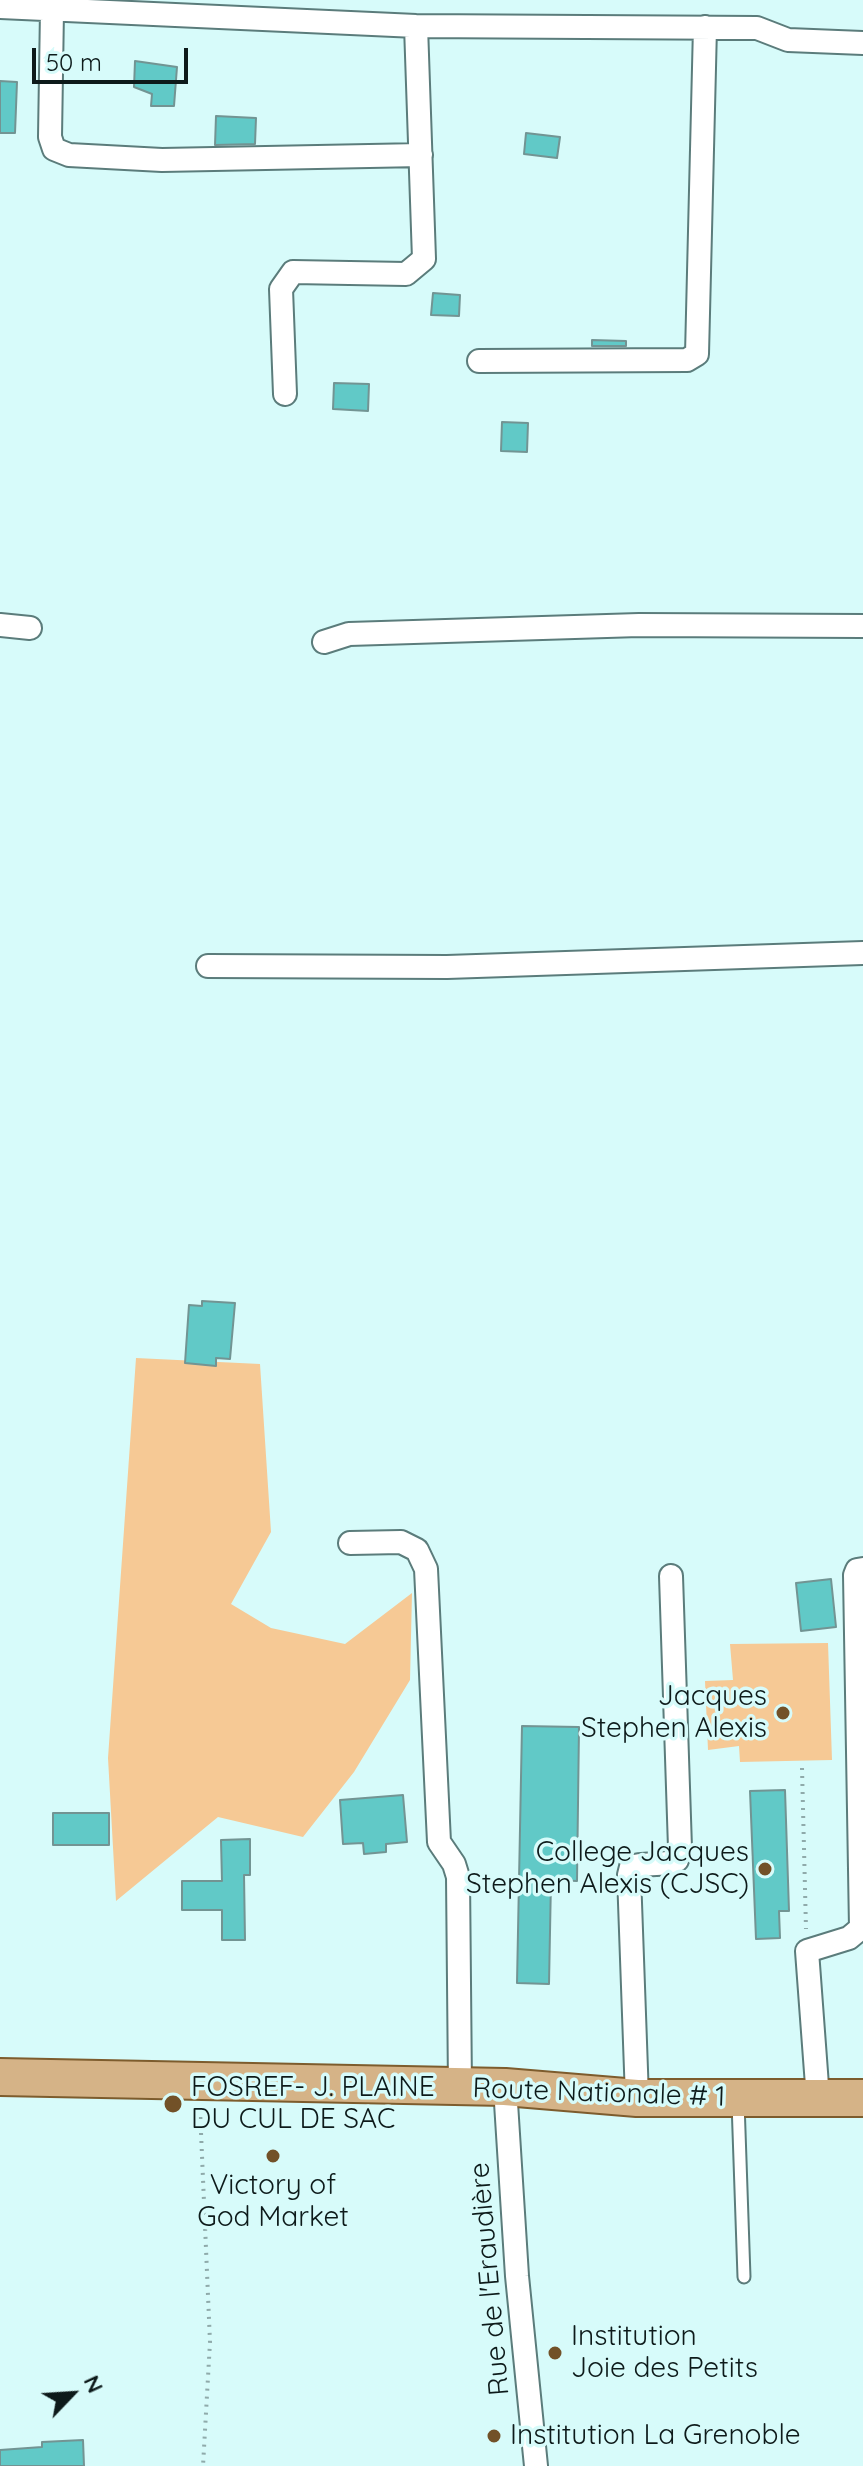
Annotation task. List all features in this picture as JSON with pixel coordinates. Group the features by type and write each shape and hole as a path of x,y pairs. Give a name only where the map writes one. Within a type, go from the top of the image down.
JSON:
{"main road":[{"name":"Route Nationale # 1","path":"0,2077 505,2087 637,2098 863,2098"}],"street":[{"path":"0,7 416,26 757,28 788,40 863,43"},
{"path":"52,10 50,137 54,149 69,155 162,160 421,155"},
{"path":"285,394 281,289 293,272 406,274 424,259 416,26"},
{"path":"479,361 687,360 697,354 705,27"},
{"path":"0,625 30,628"},
{"path":"324,642 349,634 639,625 863,626"},
{"path":"208,966 447,967 863,953"},
{"path":"350,1543 401,1542 417,1550 426,1569 439,1842 454,1864 458,1877 460,2088"},
{"path":"818,2099 807,1951 849,1938 861,1928 855,1575 857,1570 863,1569"},
{"path":"637,2098 629,1875 631,1867 636,1865 669,1864 677,1860 680,1848 671,1576"},
{"name":"Rue de l'Eraudière","path":"505,2087 517,2276 536,2466"}],"lane":[{"path":"738,2098 744,2277"}],"path":[{"path":"802,1768 807,1951"},
{"path":"199,2082 210,2342 203,2466"}],"shaded area":[{"path":"136,1358 260,1364 271,1532 231,1604 271,1628 345,1644 412,1593 410,1680 354,1772 303,1837 218,1817 116,1901 108,1758"},
{"name":"Jacques Stephen Alexis","path":"828,1643 832,1760 740,1762 739,1746 708,1750 705,1681 733,1680 730,1644"}],"building":[{"path":"135,61 177,67 174,106 151,106 152,94 134,87"},
{"path":"0,81 17,82 15,133 0,133"},
{"path":"216,116 256,118 255,144 215,145"},
{"path":"526,133 560,137 557,158 524,154"},
{"path":"433,293 460,295 459,316 431,315"},
{"path":"592,340 626,341 626,346 592,346"},
{"path":"334,383 369,384 368,411 333,409"},
{"path":"502,422 528,423 527,452 501,451"},
{"path":"202,1301 235,1303 230,1359 216,1358 216,1366 185,1363 189,1305 202,1306"},
{"path":"831,1579 836,1627 801,1631 796,1583"},
{"path":"522,1726 579,1727 577,1881 551,1880 549,1984 517,1983"},
{"name":"College Jacques Stephen Alexis (CJSC)","path":"785,1790 789,1911 779,1911 780,1938 756,1939 750,1791"},
{"path":"403,1795 407,1842 386,1844 386,1852 364,1854 363,1843 343,1844 340,1800"},
{"path":"53,1813 109,1813 109,1845 53,1845"},
{"path":"250,1839 250,1875 244,1875 245,1940 222,1940 222,1910 182,1910 182,1881 222,1881 221,1840"},
{"path":"83,2440 84,2466 0,2466 0,2450 42,2447 42,2442"}],"place":[{"name":"Jacques Stephen Alexis","path":"783,1713"},
{"name":"College Jacques Stephen Alexis (CJSC)","path":"765,1869"},
{"name":"FOSREF- J. PLAINE DU CUL DE SAC","path":"173,2104"},
{"name":"Victory of God Market","path":"273,2156"},
{"name":"Institution Joie des Petits","path":"555,2353"},
{"name":"Institution La Grenoble","path":"494,2436"}]}
